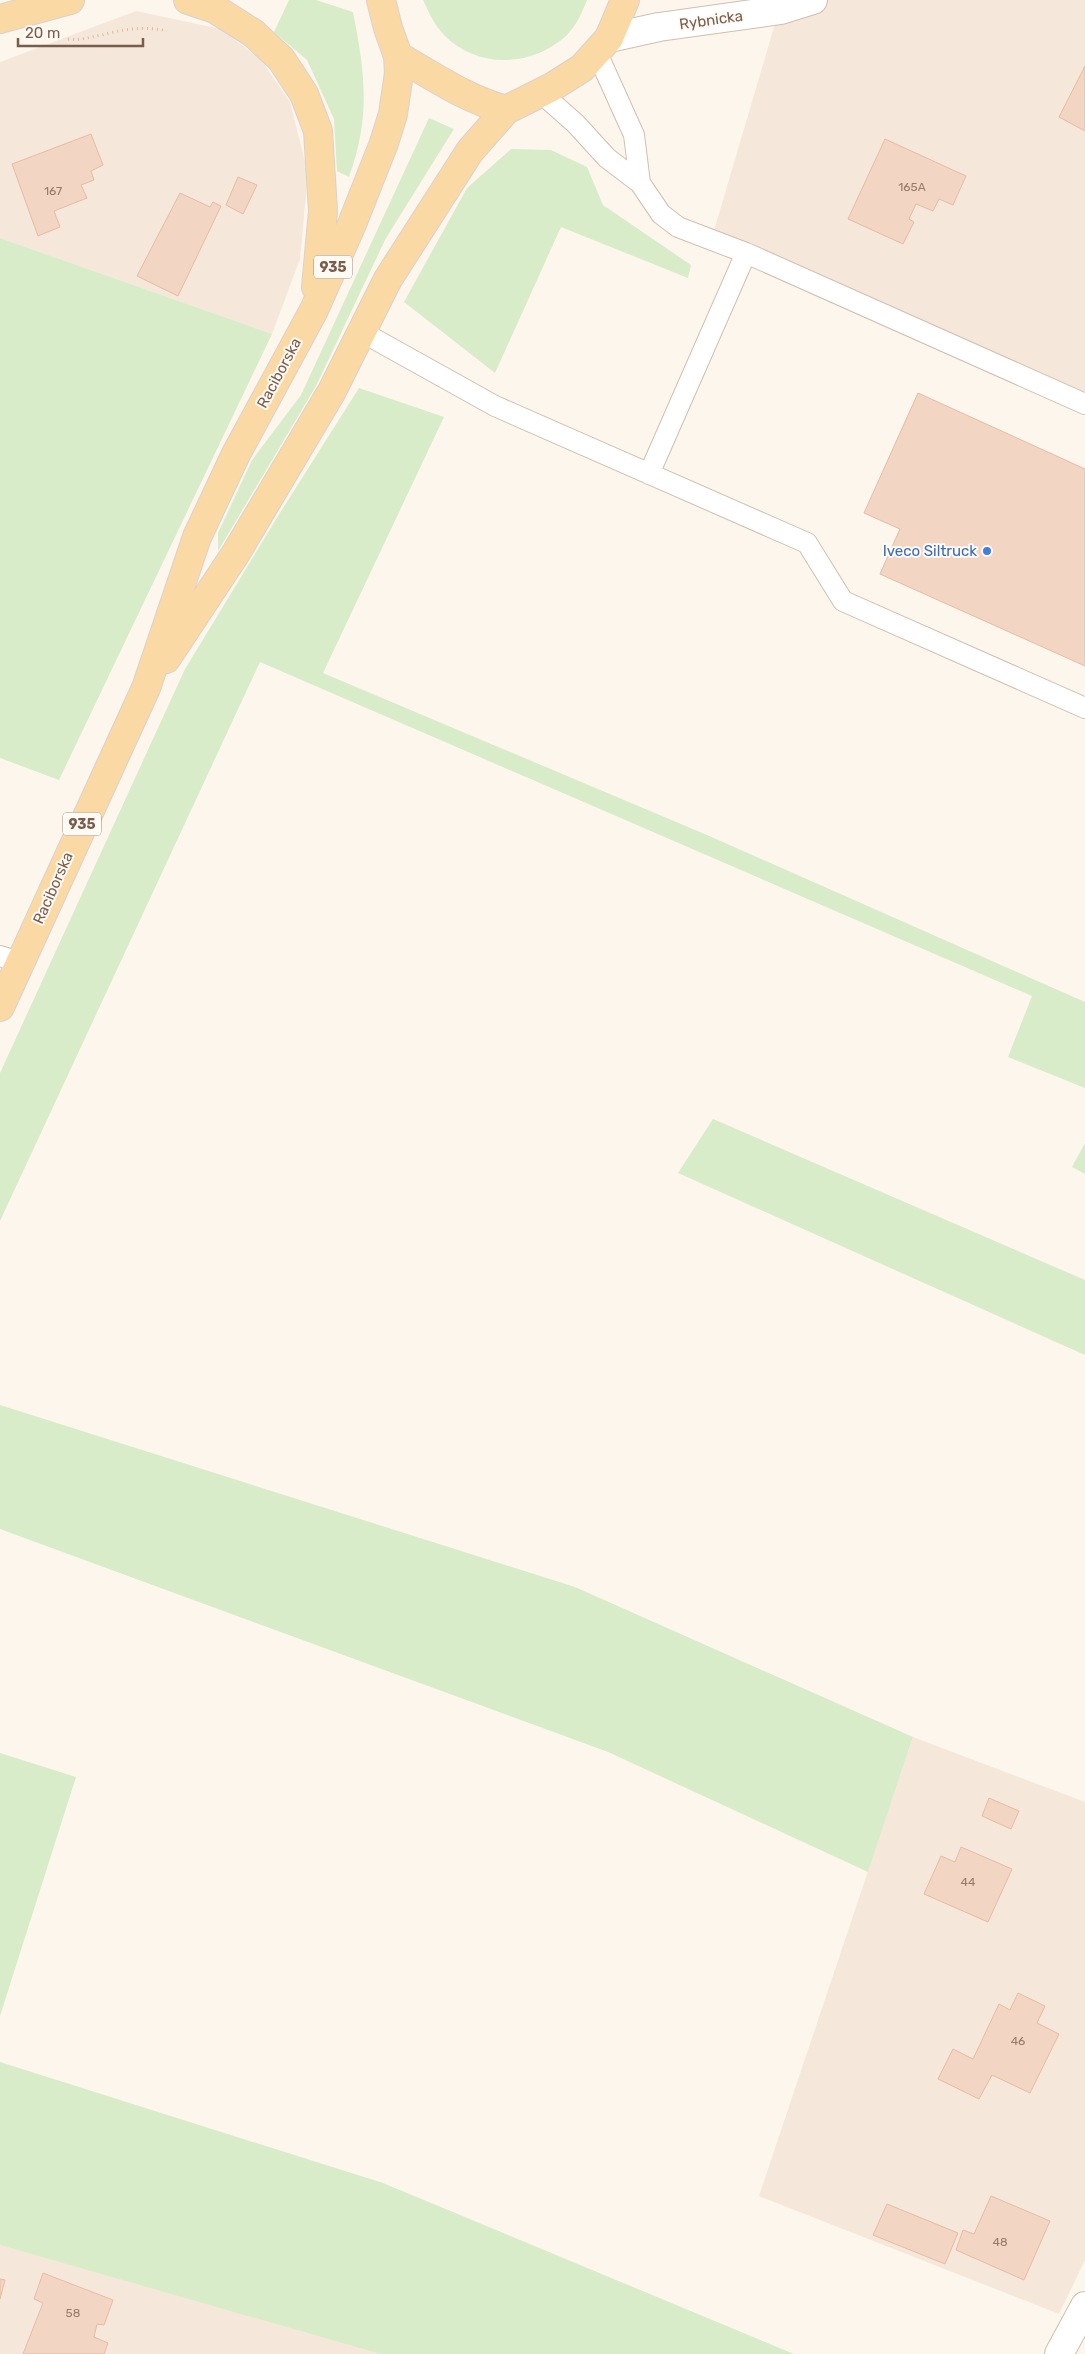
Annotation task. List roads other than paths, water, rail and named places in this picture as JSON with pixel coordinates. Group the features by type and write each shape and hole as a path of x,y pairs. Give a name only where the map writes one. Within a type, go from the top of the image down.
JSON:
{"main road":[{"path":"0,19 70,0"},
{"path":"188,0 215,9 253,34 280,59 304,94 318,131 323,211 314,310"},
{"name":"935","path":"506,110 541,93 582,68 603,46 625,0"},
{"name":"935","path":"378,1 398,56"},
{"path":"398,56 454,90 488,106 506,110"},
{"name":"Raciborska","path":"146,688 197,536 236,454 314,310 352,224 384,144 398,91 398,56"},
{"name":"Raciborska","path":"0,1007 10,959 146,688 236,553 332,391 388,279 444,189 470,151 506,110"}],"street":[{"name":"Rybnicka","path":"603,46 659,27 781,10 813,0"},
{"path":"1059,2354 1085,2306"}],"lane":[{"path":"603,46 634,135 640,183"},
{"path":"541,93 576,124 608,158 640,183 668,222 746,253 1085,404"},
{"path":"648,474 746,253"},
{"path":"362,332 495,406 807,544 843,601 1085,708"}],"place":[{"name":"Iveco Siltruck","path":"987,551"}]}
